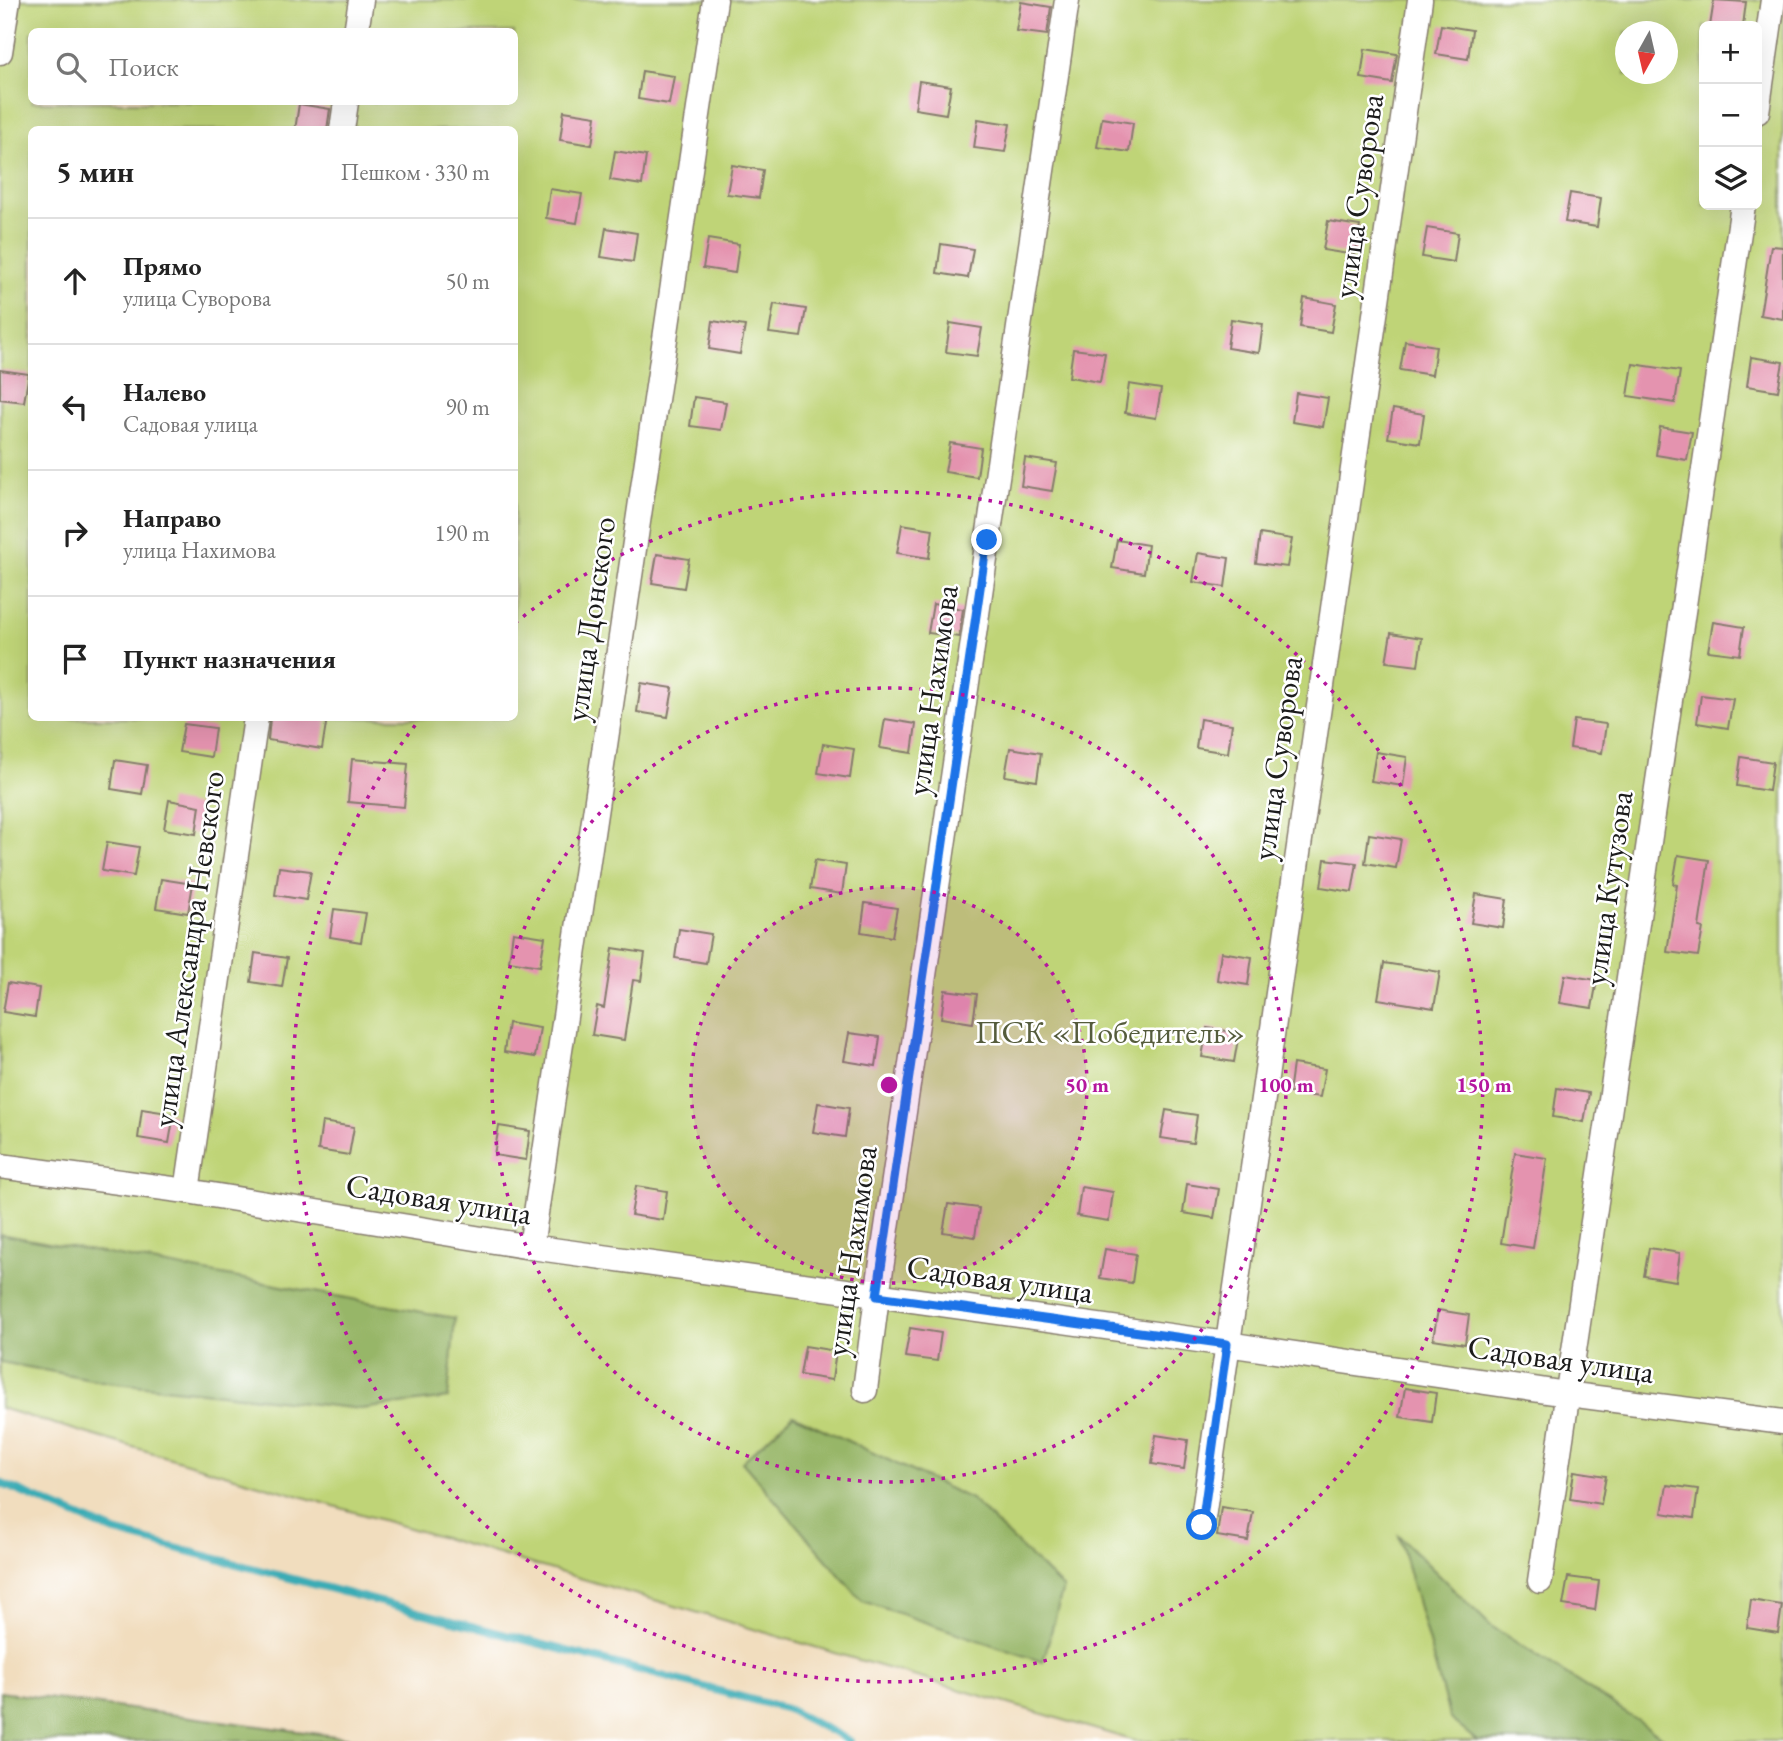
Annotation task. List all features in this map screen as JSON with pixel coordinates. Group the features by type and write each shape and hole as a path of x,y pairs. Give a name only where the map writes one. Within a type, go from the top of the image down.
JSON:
{"street":[{"path":"0,52 8,0"},
{"path":"357,28 361,0"},
{"name":"улица Донского","path":"531,1247 715,0"},
{"name":"улица Нахимова","path":"865,1390 1066,0"},
{"name":"улица Суворова","path":"1202,1525 1420,0"},
{"path":"1761,84 1773,0"},
{"path":"343,126 346,105"},
{"name":"улица Кутузова","path":"1540,1581 1742,210"},
{"name":"улица Александра Невского","path":"187,1191 256,721"},
{"name":"Садовая улица","path":"0,1166 187,1191 531,1247 1567,1394 1783,1422"}],"green space":[{"name":"ПСК «Победитель»","path":"0,0 1783,0 1783,1741 1135,1741 0,1408"},
{"path":"0,1234 455,1318 448,1398 361,1409 107,1382 0,1362"},
{"path":"793,1415 971,1499 1063,1588 1043,1662 862,1601 742,1462"},
{"path":"1399,1536 1491,1626 1669,1741 1477,1741 1450,1719"},
{"path":"0,1692 373,1741 0,1741"}],"building":[{"path":"1714,0 1746,2 1744,21 1711,21"},
{"path":"1021,2 1051,7 1047,35 1016,31"},
{"path":"1441,25 1472,30 1468,59 1436,54"},
{"path":"1365,49 1397,54 1392,83 1361,78"},
{"path":"642,71 674,76 669,104 638,99"},
{"path":"919,81 951,86 946,114 915,109"},
{"path":"299,105 330,109 328,126 296,126"},
{"path":"564,111 596,116 592,145 560,140"},
{"path":"1102,118 1133,123 1129,152 1097,147"},
{"path":"978,119 1010,124 1005,152 974,148"},
{"path":"615,151 646,156 642,185 610,180"},
{"path":"732,165 763,170 759,198 727,194"},
{"path":"550,189 582,194 577,223 546,218"},
{"path":"1570,193 1601,198 1597,227 1565,222"},
{"path":"1328,221 1360,226 1355,255 1323,250"},
{"path":"606,228 637,233 633,262 601,257"},
{"path":"1427,228 1458,233 1454,262 1422,257"},
{"path":"708,239 739,244 735,273 703,268"},
{"path":"941,244 973,249 968,278 937,273"},
{"path":"1771,246 1783,247 1783,319 1760,315"},
{"path":"1304,298 1336,304 1331,332 1300,327"},
{"path":"774,304 806,309 801,337 769,333"},
{"path":"1231,319 1263,324 1259,353 1227,348"},
{"path":"713,321 745,326 740,354 709,349"},
{"path":"950,323 982,328 977,356 946,352"},
{"path":"1405,341 1436,346 1432,375 1400,370"},
{"path":"1073,349 1105,353 1100,382 1069,377"},
{"path":"1751,357 1783,362 1778,391 1747,386"},
{"path":"1633,364 1680,371 1675,403 1628,396"},
{"path":"0,370 28,374 24,402 0,399"},
{"path":"1129,384 1161,389 1156,418 1125,413"},
{"path":"1296,393 1328,398 1323,427 1292,422"},
{"path":"694,397 726,402 721,430 690,426"},
{"path":"1393,409 1424,414 1420,443 1388,438"},
{"path":"1660,427 1692,432 1687,460 1656,455"},
{"path":"950,443 981,448 977,477 945,472"},
{"path":"1025,458 1057,463 1052,491 1021,486"},
{"path":"902,524 933,529 929,558 897,553"},
{"path":"1260,534 1292,539 1287,567 1256,563"},
{"path":"1117,540 1148,545 1144,573 1112,568"},
{"path":"1198,553 1229,558 1225,587 1193,582"},
{"path":"657,554 689,559 684,588 652,583"},
{"path":"933,604 963,609 959,637 928,633"},
{"path":"1713,622 1744,627 1740,655 1708,651"},
{"path":"1391,633 1422,638 1418,666 1386,662"},
{"path":"641,683 673,688 668,717 637,712"},
{"path":"1701,695 1733,699 1728,728 1697,723"},
{"path":"885,719 916,724 912,753 880,748"},
{"path":"1200,719 1232,724 1228,753 1196,748"},
{"path":"1574,720 1606,724 1602,753 1570,748"},
{"path":"270,721 327,721 322,749 268,740"},
{"path":"184,724 215,728 211,757 179,752"},
{"path":"823,744 854,749 850,778 818,773"},
{"path":"1010,748 1041,753 1037,781 1005,776"},
{"path":"1376,752 1407,757 1403,786 1371,781"},
{"path":"1741,757 1773,762 1769,791 1737,786"},
{"path":"352,759 408,764 404,807 348,802"},
{"path":"115,760 147,765 142,794 111,789"},
{"path":"169,800 200,806 196,834 164,829"},
{"path":"1369,834 1401,839 1396,868 1365,863"},
{"path":"107,842 139,847 134,876 102,871"},
{"path":"1678,855 1709,860 1699,927 1703,928 1698,956 1667,952 1677,885 1673,884"},
{"path":"1325,859 1357,863 1352,892 1321,887"},
{"path":"815,860 846,865 842,894 810,889"},
{"path":"279,867 311,871 306,900 275,895"},
{"path":"161,879 193,884 188,913 156,908"},
{"path":"1476,894 1507,899 1503,928 1471,923"},
{"path":"865,903 897,908 892,937 861,932"},
{"path":"334,909 366,913 361,942 330,937"},
{"path":"679,929 711,934 706,963 675,958"},
{"path":"513,932 545,937 540,966 509,961"},
{"path":"613,948 645,953 641,981 633,980 624,1040 592,1035 597,1006 604,1008"},
{"path":"1221,952 1252,957 1248,985 1217,980"},
{"path":"255,953 287,958 282,987 251,982"},
{"path":"1384,963 1440,972 1434,1008 1378,999"},
{"path":"1565,975 1597,980 1592,1008 1560,1003"},
{"path":"8,983 39,988 35,1017 3,1012"},
{"path":"945,990 977,994 973,1023 941,1018"},
{"path":"508,1023 540,1028 535,1057 504,1052"},
{"path":"1207,1028 1239,1033 1234,1062 1202,1057"},
{"path":"849,1033 880,1037 876,1066 844,1061"},
{"path":"1293,1064 1325,1069 1320,1097 1289,1093"},
{"path":"1557,1088 1589,1093 1584,1122 1553,1117"},
{"path":"818,1103 849,1108 845,1137 813,1132"},
{"path":"142,1109 174,1114 169,1143 138,1138"},
{"path":"1166,1110 1197,1115 1193,1143 1161,1138"},
{"path":"322,1122 354,1127 349,1155 318,1150"},
{"path":"499,1126 530,1131 526,1160 494,1155"},
{"path":"1515,1153 1547,1158 1533,1248 1501,1243"},
{"path":"1187,1184 1219,1189 1214,1218 1183,1213"},
{"path":"636,1186 667,1191 663,1220 631,1215"},
{"path":"1081,1187 1113,1192 1109,1221 1077,1216"},
{"path":"948,1204 979,1208 975,1237 943,1232"},
{"path":"1649,1248 1680,1253 1676,1281 1644,1276"},
{"path":"1105,1249 1136,1254 1132,1283 1100,1278"},
{"path":"1438,1310 1469,1315 1465,1344 1433,1339"},
{"path":"910,1328 941,1333 937,1361 905,1357"},
{"path":"805,1346 836,1351 832,1380 800,1375"},
{"path":"1405,1388 1436,1393 1432,1422 1400,1417"},
{"path":"1156,1435 1188,1440 1184,1469 1152,1464"},
{"path":"1574,1471 1606,1476 1601,1504 1570,1499"},
{"path":"1667,1485 1698,1489 1694,1518 1662,1513"},
{"path":"1221,1507 1253,1512 1248,1541 1217,1536"},
{"path":"1568,1577 1599,1581 1595,1610 1563,1605"},
{"path":"1751,1600 1782,1605 1778,1633 1747,1628"}],"waterway":[{"path":"0,1483 115,1532 787,1709 850,1741"}],"route":[{"path":"987,540 877,1296 1227,1344 1202,1525"}]}
